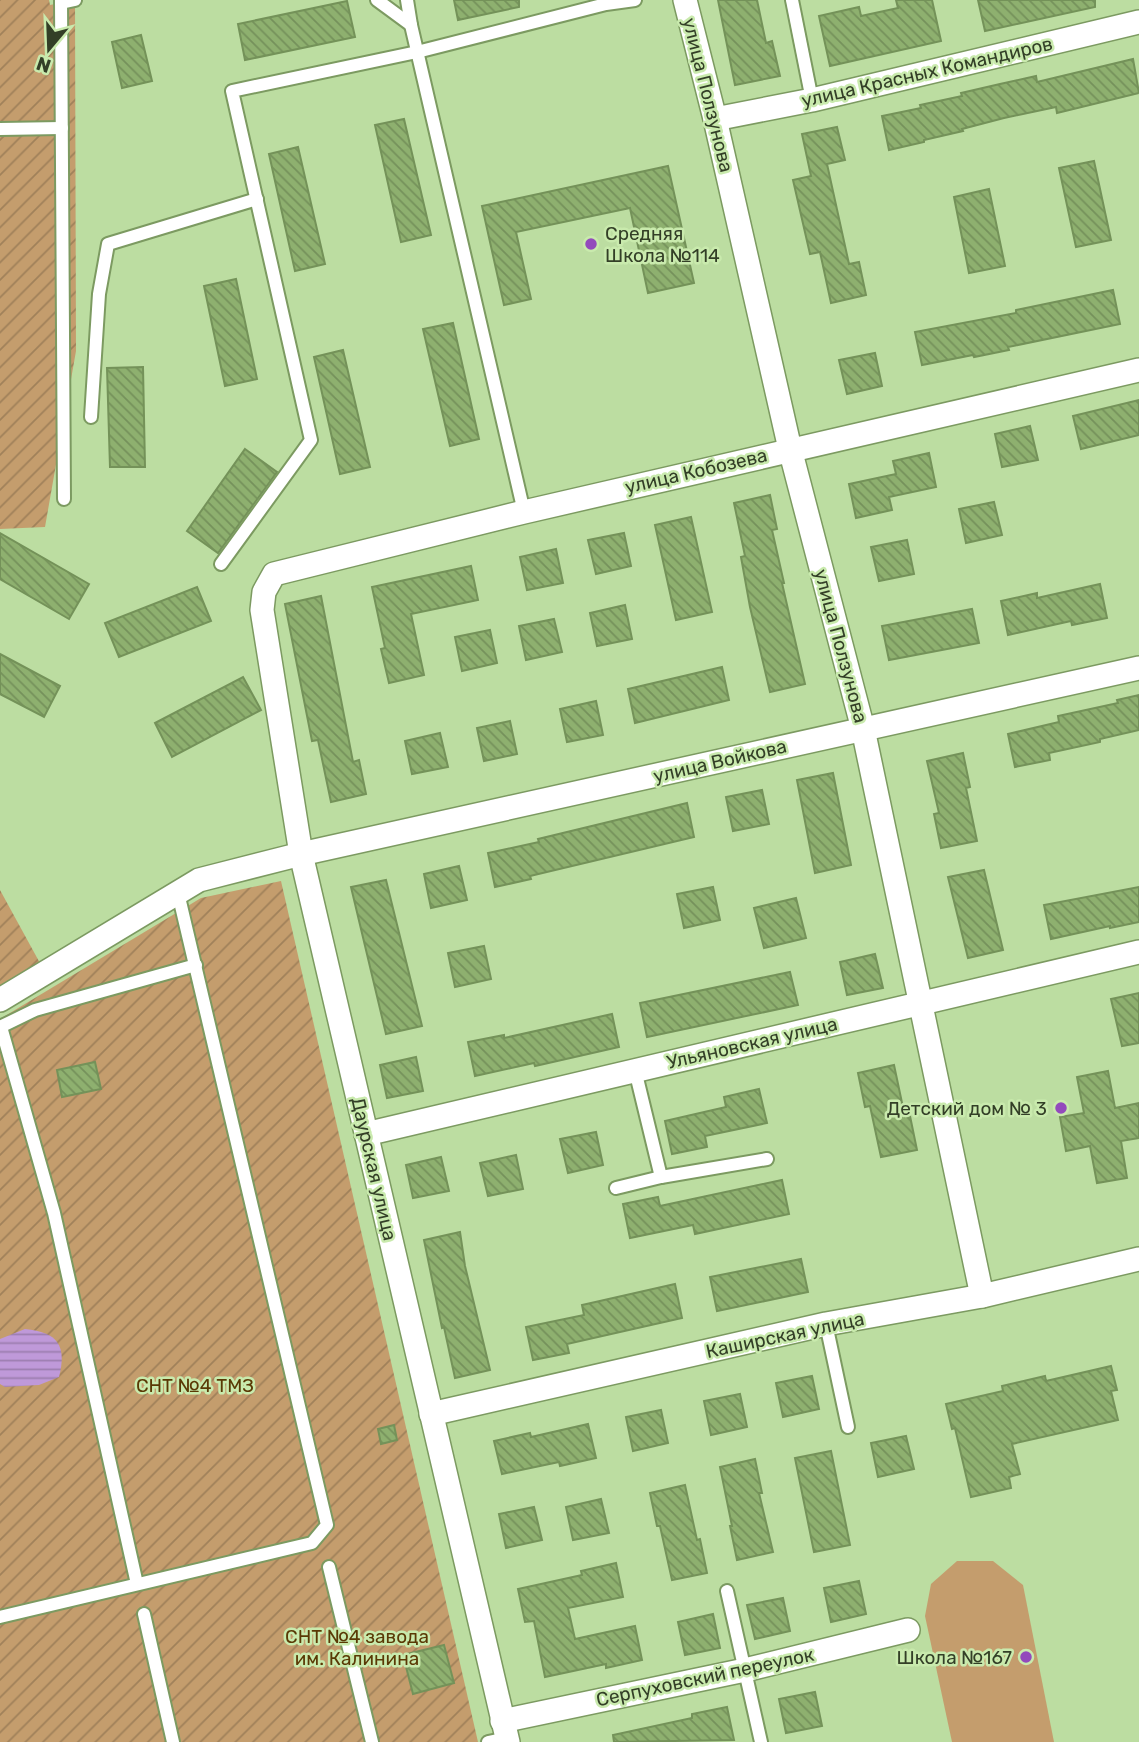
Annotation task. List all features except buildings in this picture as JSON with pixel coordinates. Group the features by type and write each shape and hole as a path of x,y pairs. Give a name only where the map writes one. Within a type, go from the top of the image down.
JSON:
{"street":[{"name":"улица Ползунова","path":"685,0 715,119 790,449 863,729 982,1296"},
{"name":"улица Красных Командиров","path":"715,119 812,100 1139,22"},
{"name":"улица Кобозева","path":"264,592 274,574 790,449 1139,370"},
{"name":"Даурская улица","path":"264,592 262,610 301,854 431,1414 501,1736"},
{"name":"улица Войкова","path":"0,1000 199,880 301,854 1139,668"},
{"name":"Ульяновская улица","path":"366,1134 1139,952"},
{"name":"Каширская улица","path":"431,1414 826,1324 982,1296 1139,1259"},
{"name":"Серпуховский переулок","path":"501,1736 745,1670 908,1630"}],"lane":[{"path":"64,499 61,1 75,0"},
{"path":"377,0 411,25"},
{"path":"407,0 524,512"},
{"path":"221,564 311,440 232,91 417,52 606,2 635,0"},
{"path":"792,0 812,100"},
{"path":"0,129 62,128"},
{"path":"92,417 99,294 108,244 257,200"},
{"path":"0,1617 312,1543 327,1525 178,892"},
{"path":"137,1584 54,1213 0,1027 35,1010 196,965"},
{"path":"635,1070 661,1177"},
{"path":"616,1188 661,1177 766,1159"},
{"path":"826,1324 848,1427"},
{"path":"329,1567 373,1742"},
{"path":"727,1591 761,1742"},
{"path":"144,1614 173,1742"}],"green space":[{"path":"0,0 49,0 50,5 75,0 76,351 45,527 0,529"},
{"name":"СНТ №4 ТМЗ","path":"281,881 478,1742 0,1742 0,1019 201,898"},
{"path":"0,890 41,965 0,989"},
{"path":"957,1561 993,1561 1023,1585 1054,1742 952,1742 925,1616 931,1584"}],"shaded area":[{"path":"25,1329 45,1333 57,1343 62,1357 59,1377 39,1385 5,1387 0,1384 0,1339"}],"place":[{"name":"Средняя Школа №114","path":"591,244"},
{"name":"Детский дом № 3","path":"1061,1108"},
{"name":"Школа №167","path":"1026,1657"}],"park label":[{"name":"СНТ №4 завода им. Калинина","path":"357,1647"}]}
